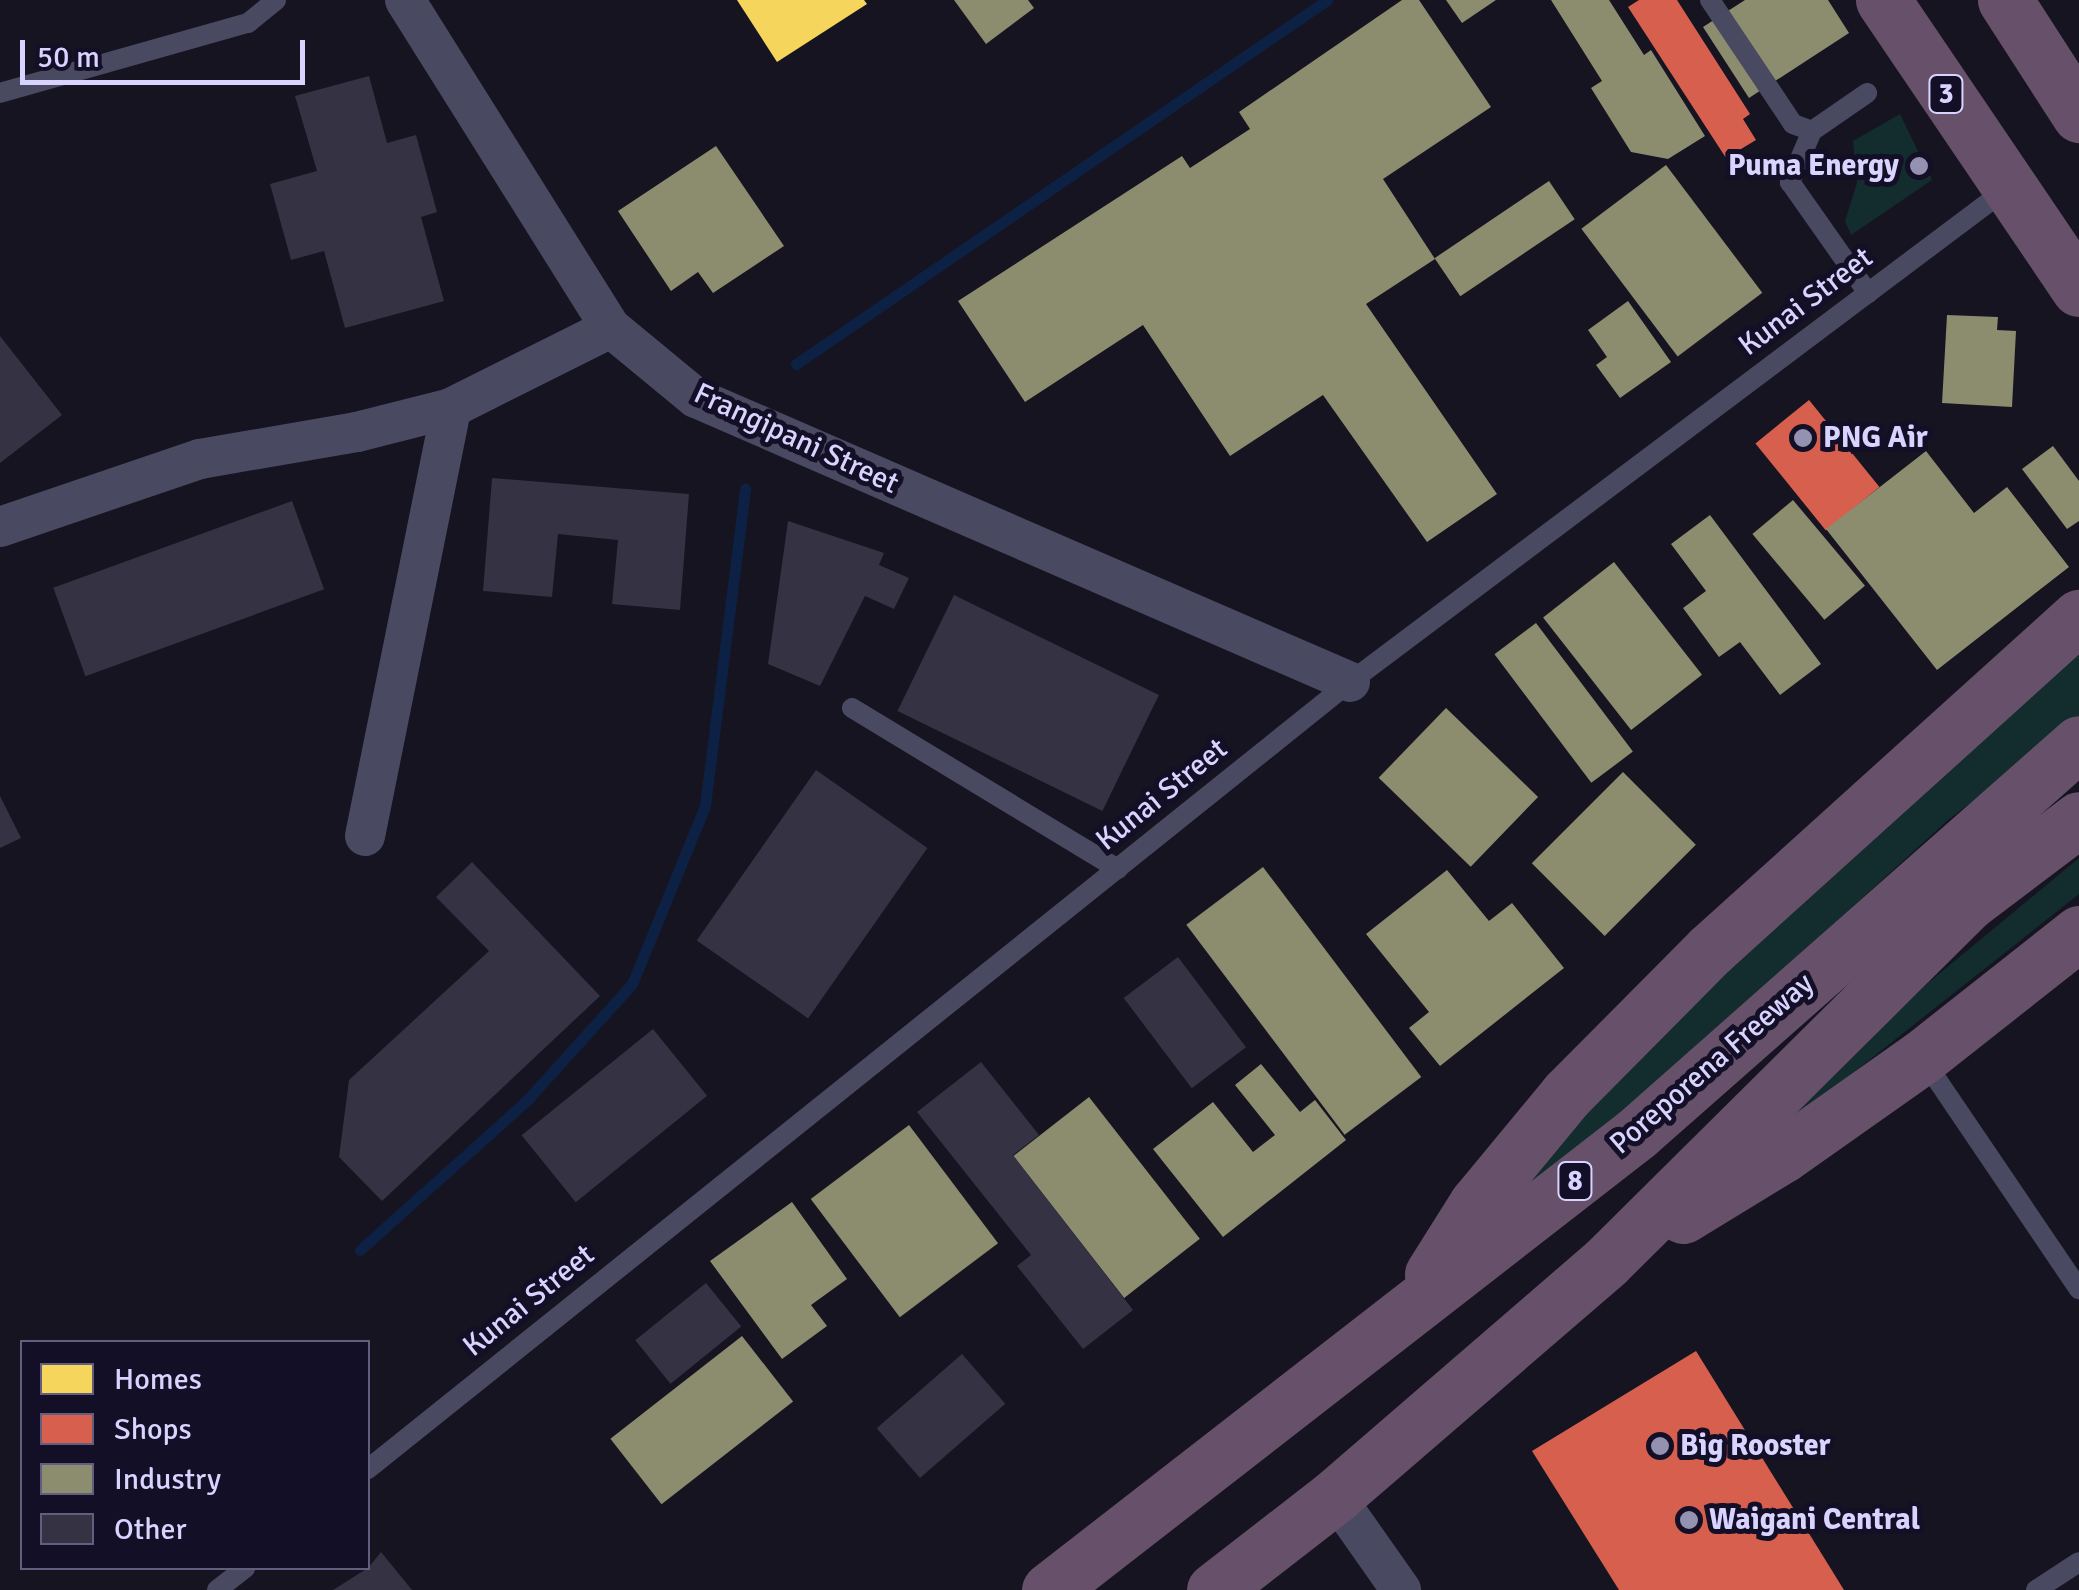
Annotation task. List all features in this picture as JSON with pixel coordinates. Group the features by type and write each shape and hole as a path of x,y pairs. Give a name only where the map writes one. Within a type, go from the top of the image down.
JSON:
{"highway":[{"name":"3","path":"1884,0 2079,289"},
{"path":"2006,0 2079,114"},
{"path":"1412,1306 1476,1204 1567,1094 1710,950 2079,617"},
{"name":"Poreporena Freeway","path":"1049,1590 1637,1133 2079,744"},
{"name":"Poreporena Freeway","path":"1214,1590 1335,1496 1606,1262 1968,903 2079,819"},
{"path":"1606,1262 1783,1155 1922,1057 2079,933"}],"street":[{"name":"Frangipani Street","path":"411,2 611,328 696,398 1350,682"},
{"path":"0,527 200,460 357,432 450,408 611,328"},
{"path":"365,836 450,408"},
{"path":"1335,1496 1401,1590"}],"lane":[{"path":"0,94 248,24 276,0"},
{"path":"1710,0 1793,124 1812,130"},
{"path":"1867,93 1812,130 1790,182 1868,293"},
{"name":"Kunai Street","path":"370,1467 1350,682 2008,187"},
{"path":"852,708 1118,869"},
{"path":"1922,1057 2079,1289"},
{"path":"2036,1590 2079,1562"},
{"path":"217,1590 242,1570"}],"green space":[{"path":"1900,114 1932,180 1851,235 1845,221 1857,183 1853,141"},
{"path":"2079,644 2079,720 1948,820 1578,1156 1486,1224 1586,1090"},
{"path":"2079,858 2079,894 1743,1160 1928,983"}],"building: Homes":[{"path":"737,0 864,0 867,4 777,62"}],"building: Shops":[{"path":"1639,0 1677,0 1750,114 1743,119 1756,140 1726,158 1628,7"},
{"path":"1809,400 1879,487 1826,530 1755,443"},
{"name":"Waigani Central","path":"1696,1351 1844,1590 1619,1590 1532,1451"}],"building: Industry":[{"path":"954,0 1028,0 1034,8 986,44"},
{"path":"1402,0 1419,0 1491,107 1383,179 1435,259 1366,304 1497,494 1427,542 1323,395 1230,456 1143,325 1025,402 958,301 1182,156 1190,168 1250,129 1239,112"},
{"path":"1446,0 1496,0 1462,23"},
{"path":"1551,0 1609,0 1644,55 1651,50 1705,136 1668,159 1631,152 1591,88 1602,81"},
{"path":"1745,0 1828,0 1849,33 1749,98 1703,27"},
{"path":"716,146 784,246 713,293 698,272 671,291 618,211"},
{"path":"1666,165 1762,293 1678,357 1581,229"},
{"path":"1549,181 1575,219 1460,296 1435,258"},
{"path":"1628,301 1671,362 1620,398 1596,365 1607,357 1588,330"},
{"path":"1947,315 1998,317 1997,330 2016,331 2012,407 1942,403"},
{"path":"2053,446 2079,481 2079,521 2067,529 2022,469"},
{"path":"1926,451 1974,513 2007,487 2069,567 1937,670 1826,529"},
{"path":"1793,500 1865,586 1824,620 1752,534"},
{"path":"1710,515 1821,664 1780,695 1740,642 1719,657 1683,608 1706,591 1671,544"},
{"path":"1614,562 1702,675 1631,730 1543,617"},
{"path":"1536,623 1633,752 1591,783 1494,654"},
{"path":"1446,708 1538,797 1471,867 1379,778"},
{"path":"1623,772 1696,845 1605,936 1532,863"},
{"path":"1263,867 1421,1077 1345,1135 1186,925"},
{"path":"1447,870 1489,921 1512,903 1564,968 1440,1066 1409,1028 1429,1012 1366,934"},
{"path":"1261,1064 1300,1112 1315,1100 1346,1140 1223,1237 1153,1149 1213,1102 1253,1152 1275,1135 1235,1085"},
{"path":"1089,1097 1200,1239 1124,1298 1013,1156"},
{"path":"909,1125 998,1243 900,1317 811,1199"},
{"path":"792,1202 847,1279 811,1305 827,1326 782,1359 710,1261"},
{"path":"742,1336 793,1401 662,1504 610,1439"}],"building: Other":[{"path":"369,76 387,143 416,135 437,212 421,217 444,301 345,328 324,251 291,260 270,184 317,171 295,96"},
{"path":"0,336 62,415 0,463"},
{"path":"492,478 689,494 680,610 612,604 618,540 558,534 552,597 483,591"},
{"path":"292,501 324,589 85,676 53,588"},
{"path":"788,521 884,553 879,565 909,578 894,609 865,596 820,686 768,664"},
{"path":"954,595 1159,695 1102,811 897,711"},
{"path":"816,770 927,848 808,1018 697,940"},
{"path":"0,796 21,838 0,848"},
{"path":"472,862 600,996 382,1201 339,1157 349,1080 489,951 436,897"},
{"path":"1178,957 1246,1047 1192,1088 1124,998"},
{"path":"653,1029 707,1096 576,1202 522,1135"},
{"path":"981,1062 1039,1135 1013,1155 1133,1310 1083,1349 1017,1266 1031,1255 917,1112"},
{"path":"706,1283 741,1327 671,1384 635,1340"},
{"path":"962,1354 1005,1404 920,1478 877,1428"},
{"path":"381,1552 412,1590 333,1590 370,1570"}],"waterway":[{"path":"796,364 1327,0"},
{"path":"360,1250 528,1099 632,984 705,806 745,489"}],"place":[{"name":"Puma Energy","path":"1919,166"},
{"name":"PNG Air","path":"1803,438"},
{"name":"Big Rooster","path":"1660,1446"},
{"name":"Waigani Central","path":"1689,1520"}]}
